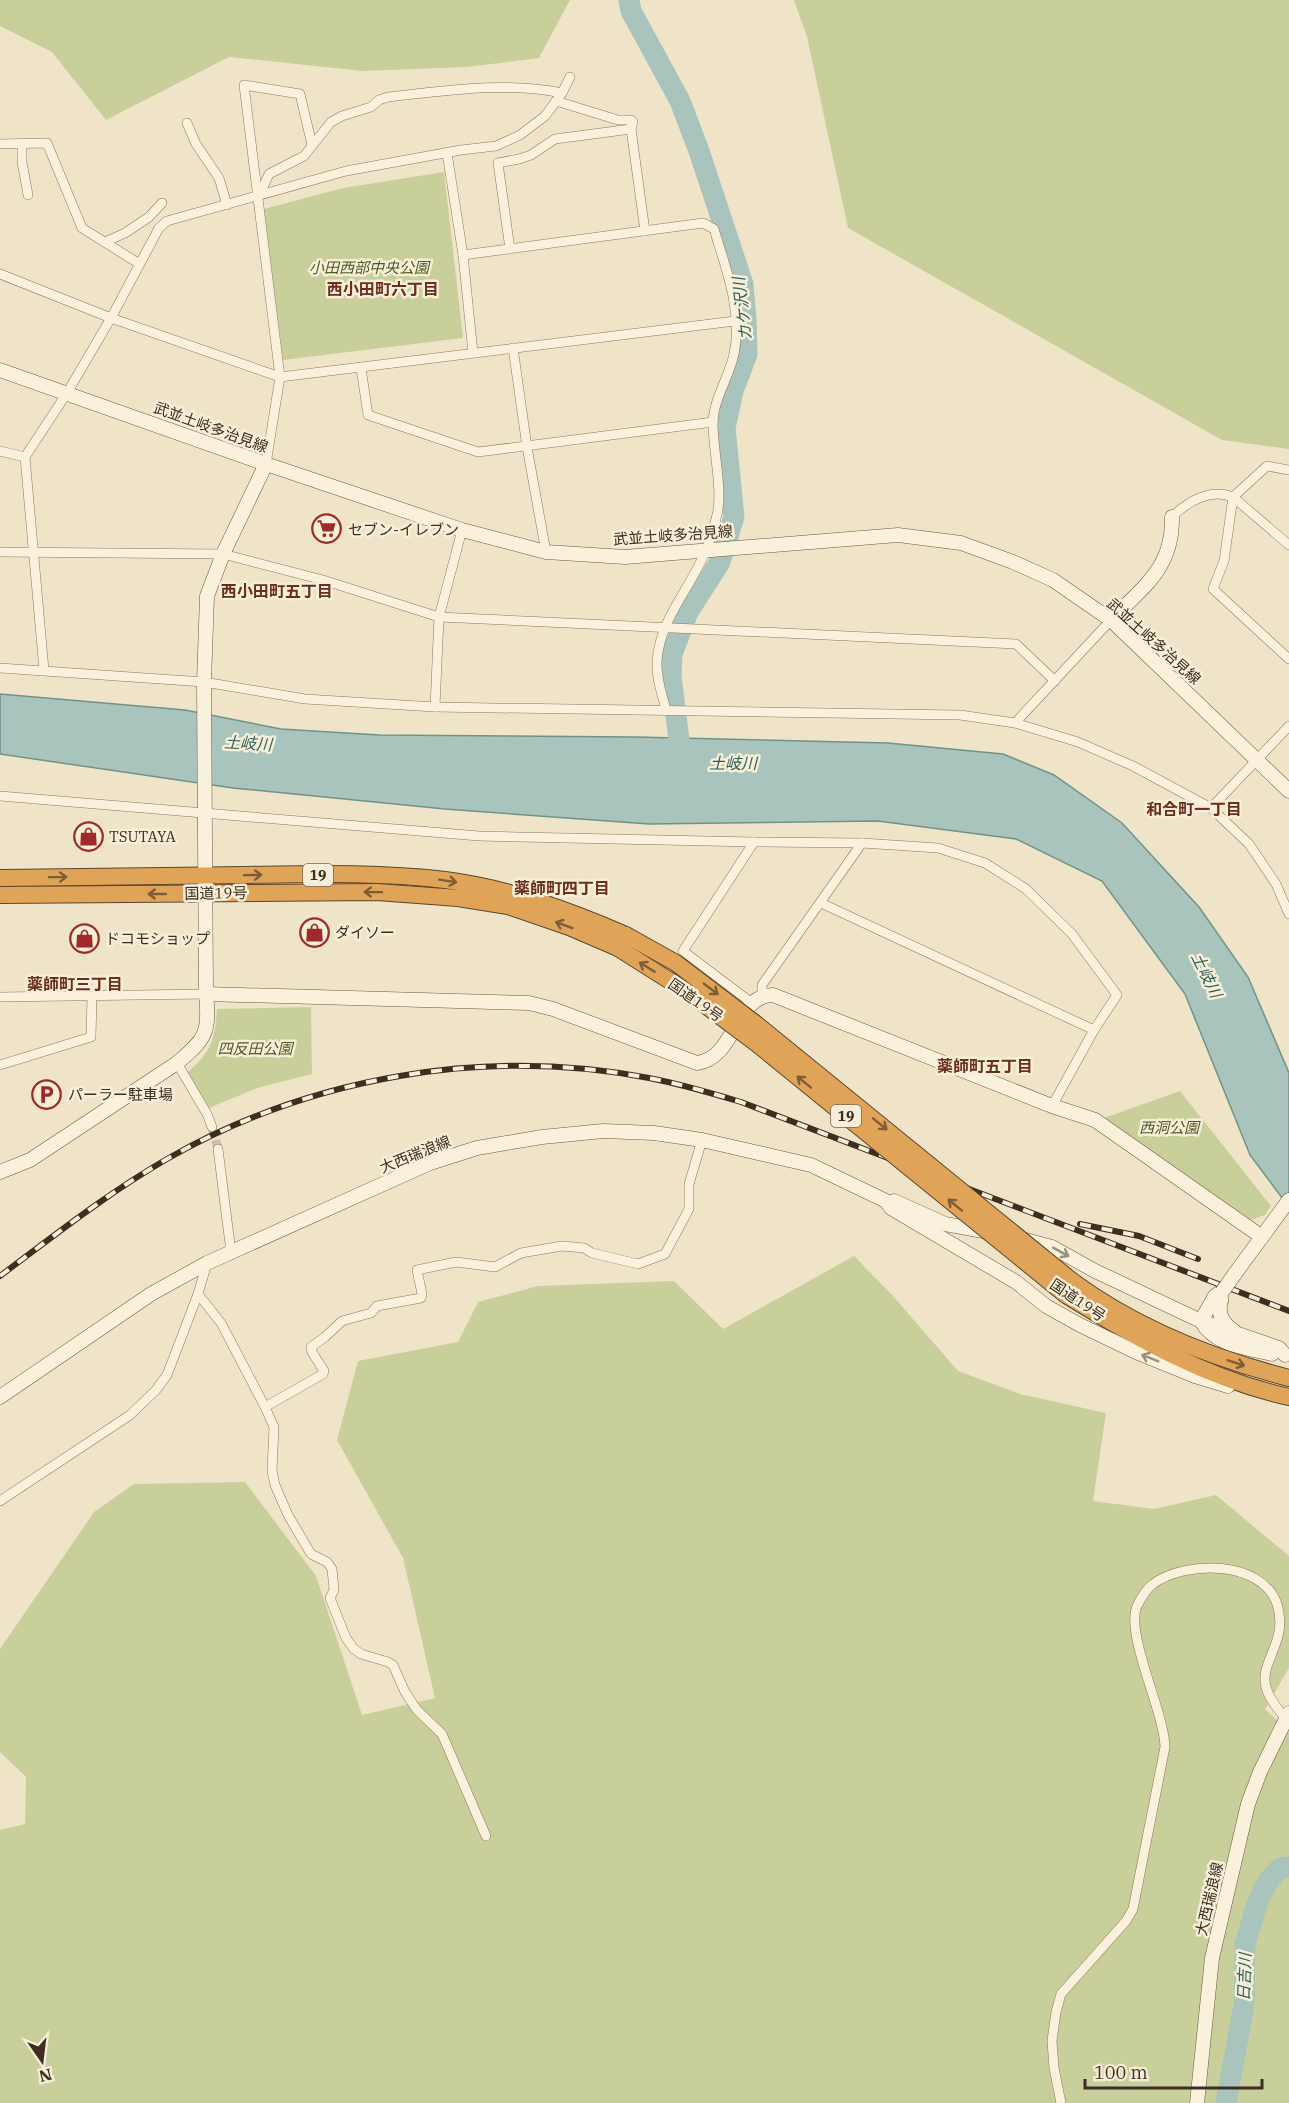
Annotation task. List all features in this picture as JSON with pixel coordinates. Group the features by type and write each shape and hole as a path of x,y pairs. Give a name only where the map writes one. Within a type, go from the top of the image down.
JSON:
{"highway":[{"name":"国道19号","path":"0,878 376,875 446,880 520,895 582,916 622,942 756,1043 1120,1329 1210,1373 1266,1392 1289,1397"},
{"name":"国道19号","path":"0,895 376,892 458,898 508,906 622,942"},
{"name":"国道19号","path":"1069,1288 1098,1300 1170,1338 1211,1355 1289,1378"}],"main road":[{"name":"武並土岐多治見線","path":"0,370 462,530 546,552 625,557 898,535 961,543 1053,580 1111,621 1289,791"},
{"path":"0,1172 30,1160 177,1063 198,1046 204,1036 208,1019 204,812 207,596 223,554 266,464"},
{"path":"1111,621 1159,570 1168,553 1172,535 1172,516"},
{"path":"206,994 529,1003 554,1009 698,1064 717,1056 757,999 773,995 1053,1106 1095,1120 1262,1237"},
{"name":"大西瑞浪線","path":"0,1398 151,1294 207,1263 430,1163 477,1148 542,1137 603,1131 654,1133 702,1140 811,1165 886,1201"},
{"path":"1201,1321 1215,1296 1221,1293 1289,1200"},
{"path":"886,1201 894,1201 945,1224 1029,1240 1052,1247 1201,1321 1279,1348 1287,1355"},
{"path":"886,1201 891,1208 1016,1282 1046,1306 1136,1352 1195,1376 1241,1390 1266,1392"},
{"path":"1016,1282 1011,1274 1021,1247 1029,1240"},
{"path":"1221,1293 1220,1312 1224,1324 1241,1335"},
{"path":"1201,1321 1213,1336 1229,1344 1277,1356 1287,1355"},
{"name":"大西瑞浪線","path":"1197,2103 1212,1958 1248,1804 1287,1716"}],"street":[{"path":"44,670 25,456 67,393 111,318 138,263 159,228 167,220 346,171 496,146 520,135 544,116 562,93 570,77"},
{"path":"266,464 280,377 244,85 300,94 312,146"},
{"path":"259,196 269,174 304,156 331,122 371,107 379,100 448,90 536,87 562,93"},
{"path":"556,101 618,120 633,122 631,129 645,231"},
{"path":"187,123 196,144 219,178 227,205"},
{"path":"510,249 498,163 531,155 555,139 631,129"},
{"path":"0,144 47,143 82,228 138,263"},
{"path":"22,144 22,162 28,195"},
{"path":"447,153 463,255 473,353"},
{"path":"105,242 125,233 149,217 162,203"},
{"path":"463,255 703,223 714,229 733,290 734,354 718,397 713,422 718,511 706,550 664,627 657,661 657,678 666,710"},
{"path":"0,274 111,318 280,377 735,321"},
{"path":"513,348 527,447 546,552"},
{"path":"361,368 368,415 478,452 713,422"},
{"path":"0,451 25,456"},
{"path":"1289,471 1267,466 1233,496 1224,561 1214,589 1289,659"},
{"path":"1172,516 1183,506 1199,497 1223,493 1233,496 1289,545"},
{"path":"435,706 439,617 462,530"},
{"path":"0,552 223,554 323,580 439,617 1016,644 1055,681"},
{"path":"1015,723 1111,621"},
{"path":"0,668 44,670 305,699 435,706 960,715 1015,723 1078,742 1133,765 1211,808 1249,844 1276,885 1289,914"},
{"path":"1211,808 1289,726"},
{"path":"0,796 479,836 862,843 938,848 985,863 1026,889 1072,934 1117,995 1094,1030 1053,1106"},
{"path":"754,842 683,951 757,999 762,985 862,843"},
{"path":"821,903 1094,1030"},
{"path":"0,997 206,994"},
{"path":"0,1065 91,1037 92,996"},
{"path":"177,1063 212,1126"},
{"path":"266,1407 323,1374 324,1371 311,1347 342,1321 371,1313 377,1306 422,1298 417,1270 456,1262 495,1267 521,1253 573,1245 592,1253 638,1264 665,1254 689,1209 689,1184 702,1140"},
{"path":"218,1149 231,1252"},
{"path":"0,1501 122,1420 156,1390 167,1375 198,1294 207,1263"},
{"path":"198,1294 221,1323 266,1407 274,1427 272,1471 275,1485 288,1515 311,1554 327,1562 332,1569 334,1590 330,1598 346,1638 361,1654 393,1665 405,1692 417,1710 438,1728 486,1836"},
{"path":"1061,2103 1054,2068 1053,2041 1056,2012 1061,1994 1126,1921 1133,1909 1165,1747 1163,1728 1147,1677 1134,1619 1142,1596 1152,1584 1169,1574 1187,1570 1232,1569 1249,1576 1272,1593 1277,1604 1282,1630 1264,1679 1272,1700 1287,1716"}],"green space":[{"path":"0,0 570,0 539,58 467,67 363,71 229,57 106,120 52,52 0,26"},
{"path":"794,0 1289,0 1289,449 1222,440 848,228 807,37"},
{"name":"小田西部中央公園","path":"444,172 463,338 283,360 264,209 343,188"},
{"name":"四反田公園","path":"311,1007 312,1074 257,1088 209,1108 187,1073 207,1052 215,1029 217,1009"},
{"name":"西洞公園","path":"1180,1091 1271,1206 1265,1215 1251,1220 1104,1118"},
{"path":"854,1256 893,1296 958,1371 1020,1394 1106,1413 1093,1501 1154,1509 1216,1495 1289,1556 1289,1668 1265,1709 1289,1732 1289,2103 0,2103 0,1830 25,1824 26,1777 0,1752 0,1649 94,1512 134,1484 245,1482 316,1576 362,1715 435,1698 403,1558 337,1440 358,1361 458,1342 478,1302 538,1286 674,1281 723,1329"}],"water":[{"name":"土岐川","path":"0,694 185,710 281,729 379,735 635,737 888,743 1003,754 1054,775 1122,823 1199,907 1248,977 1289,1073 1289,1207 1250,1155 1185,994 1102,881 1016,839 878,821 649,824 445,809 233,788 0,754"}],"waterway":[{"name":"カケ沢川","path":"629,0 631,11 680,101 699,151 743,284 746,320 747,354 733,391 725,428 734,517 720,562 688,612 672,654 671,676 682,764"},
{"name":"日吉川","path":"1226,2103 1244,2005 1245,1944 1258,1901 1268,1881 1280,1868 1289,1867"}],"tunnel":[{"path":"212,1127 218,1149"}],"railway":[{"path":"0,1276 145,1172 223,1130 281,1107 340,1089 401,1076 463,1068 525,1066 587,1069 649,1078 741,1102 1289,1311"},
{"path":"1080,1224 1139,1236 1198,1259"}],"place":[{"name":"セブン-イレブン","path":"327,529"},
{"name":"TSUTAYA","path":"88,836"},
{"name":"ダイソー","path":"314,932"},
{"name":"ドコモショップ","path":"84,938"},
{"name":"パーラー駐車場","path":"47,1094"}],"district":[{"name":"西小田町六丁目","path":"383,289"},
{"name":"西小田町五丁目","path":"277,591"},
{"name":"和合町一丁目","path":"1194,809"},
{"name":"薬師町四丁目","path":"562,888"},
{"name":"薬師町三丁目","path":"75,984"},
{"name":"薬師町五丁目","path":"985,1066"}]}
